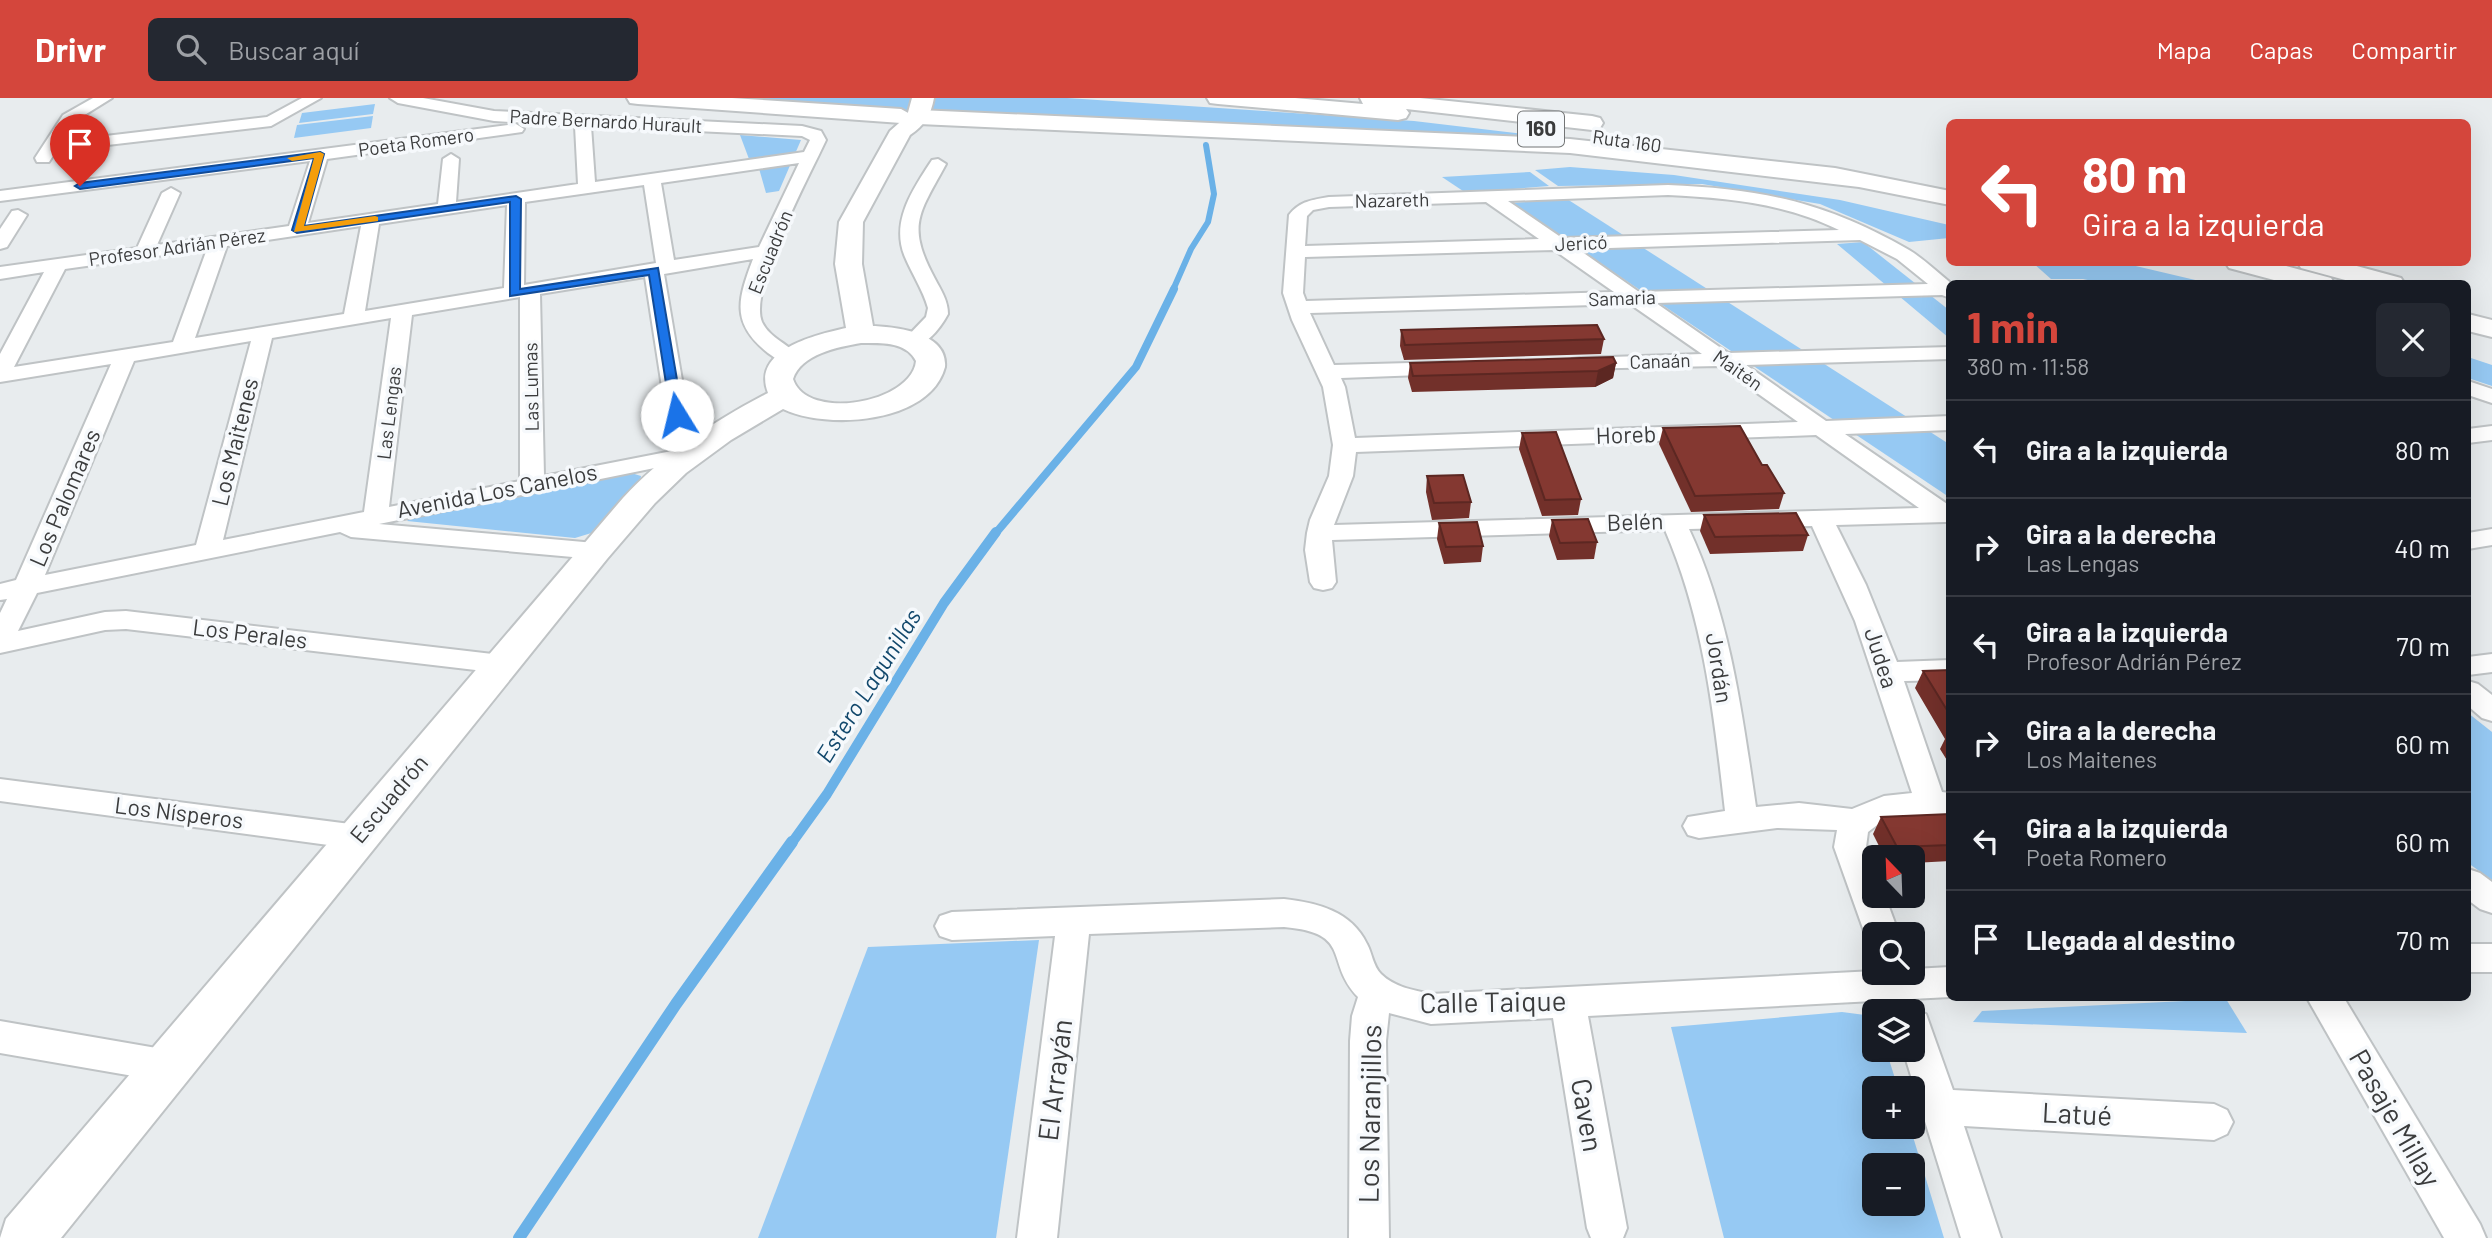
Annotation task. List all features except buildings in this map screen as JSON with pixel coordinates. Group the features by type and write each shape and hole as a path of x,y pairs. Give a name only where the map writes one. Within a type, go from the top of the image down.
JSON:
{"main road":[{"path":"638,98 1536,143 1640,152 1861,180"},
{"name":"Ruta 160","path":"1218,98 1363,109 1512,125 1647,144 1946,197"},
{"name":"Ruta 160","path":"1361,98 1612,125"},
{"path":"1444,98 1579,121"},
{"path":"861,334 848,262 848,237 857,208 911,112"},
{"path":"1730,142 1946,181"},
{"path":"2253,266 2307,280"},
{"path":"2325,266 2377,280"},
{"path":"2471,305 2492,310"},
{"path":"2471,323 2492,329"},
{"path":"861,334 884,334 912,342 929,356 929,374 912,392 893,402 869,409 831,412 809,409 785,397 778,378 790,359 821,342 861,334"},
{"name":"Escuadrón","path":"26,1238 595,551 659,481 691,454 736,422 785,397"}],"street":[{"path":"104,98 69,117 47,152 271,121 313,98"},
{"name":"Padre Bernardo Hurault","path":"398,98 475,114 802,131 815,134"},
{"path":"583,120 587,188"},
{"name":"Poeta Romero","path":"0,196 583,120"},
{"name":"Escuadrón","path":"790,359 765,339 750,318 750,300 767,251 818,138 815,134"},
{"path":"297,230 320,154"},
{"name":"Profesor Adrián Pérez","path":"0,273 810,156"},
{"path":"446,209 451,159"},
{"path":"912,342 936,319 939,310 937,300 915,262 908,232 915,207 938,164"},
{"path":"652,179 660,270 681,439 691,454"},
{"name":"Nazareth","path":"1323,582 1318,550 1320,533 1341,476 1345,444 1336,396 1328,372 1297,307 1292,283 1298,215 1302,209 1313,204 1642,191 1713,191 1804,207 1904,255 1946,288"},
{"path":"144,252 171,193"},
{"name":"Maitén","path":"1492,198 1946,514"},
{"path":"516,199 522,292"},
{"path":"0,243 18,215"},
{"path":"353,319 371,219"},
{"name":"Jericó","path":"1296,252 1865,234"},
{"path":"181,347 219,241"},
{"path":"0,375 767,251"},
{"path":"0,375 58,264"},
{"name":"Samaria","path":"1297,307 1946,290"},
{"name":"Las Lumas","path":"522,292 532,484"},
{"name":"Las Lengas","path":"376,515 402,311"},
{"name":"Los Maitenes","path":"207,551 263,334"},
{"name":"Canaán","path":"1560,365 1946,353"},
{"name":"Los Palomares","path":"0,641 27,586 125,356"},
{"path":"1328,372 1464,368"},
{"path":"2471,389 2492,396"},
{"name":"Horeb","path":"1345,444 1946,423"},
{"path":"2471,436 2492,433"},
{"name":"Avenida Los Canelos","path":"0,592 691,454"},
{"name":"Belén","path":"1320,533 1819,516 1946,515"},
{"name":"Judea","path":"1819,516 1855,586 1886,672 1940,804"},
{"name":"Jordán","path":"1673,521 1695,566 1711,619 1742,821"},
{"name":"Avenida Los Canelos","path":"303,532 346,528 595,551"},
{"path":"2471,540 2492,537"},
{"name":"Los Perales","path":"0,641 105,621 126,620 501,664"},
{"path":"2471,666 2492,663"},
{"path":"1886,672 1946,670"},
{"path":"2471,694 2492,711"},
{"name":"Los Nísperos","path":"0,790 358,836"},
{"path":"1878,922 1850,847 1849,832 1854,821 1865,813 1881,808 1940,804"},
{"path":"1699,826 1809,815 1854,821"},
{"path":"2471,884 2492,900"},
{"path":"952,926 1284,913 1312,916 1325,920 1346,938 1361,974 1377,992"},
{"name":"El Arrayán","path":"1037,1238 1074,921"},
{"path":"2471,958 2492,958"},
{"name":"Calle Taique","path":"1377,992 1409,1005 1431,1009 1901,990 1946,983"},
{"name":"Los Naranjillos","path":"1368,1238 1368,1041 1370,1016 1377,992"},
{"name":"Pasaje Millay","path":"2327,1001 2466,1238"},
{"name":"Caven","path":"1568,1002 1607,1228"},
{"path":"0,1037 168,1066"},
{"path":"1925,1062 1980,1238"},
{"name":"Latué","path":"1939,1107 2214,1122"}],"shaded area":[{"path":"707,98 1067,98 1414,121 1584,141 981,116"},
{"path":"375,104 373,114 299,123 302,113"},
{"path":"373,116 371,128 294,138 297,125"},
{"path":"740,135 801,140 779,191 766,193 756,158 749,159"},
{"path":"1570,167 1674,175 1840,200 1946,224 1946,238 1909,242 1820,204 1702,184 1558,186 1535,170"},
{"path":"1530,172 1549,186 1466,193 1442,177"},
{"path":"1567,199 1946,442 1946,495 1510,203"},
{"path":"1863,242 1946,308 1946,335 1837,244"},
{"path":"2036,266 2136,266 2195,280 2088,280 2051,279"},
{"path":"2471,358 2492,365 2492,386 2471,379"},
{"path":"628,472 641,476 640,482 598,531 575,538 407,521 410,518"},
{"path":"2471,715 2492,732 2492,880 2471,865"},
{"path":"1039,940 996,1238 758,1238 868,947"},
{"path":"2227,1001 2247,1033 1973,1022 1982,1011"},
{"path":"1842,1012 1862,1015 1862,1062 1890,1062 1894,1076 1862,1076 1862,1139 1914,1139 1918,1153 1862,1153 1862,1216 1925,1216 1925,1176 1944,1238 1724,1238 1671,1027"}],"waterway":[{"name":"Estero Lagunillas","path":"1173,290 1191,249 1208,222 1214,194 1206,145"},
{"name":"Estero Lagunillas","path":"995,534 1136,367 1174,289"},
{"name":"Estero Lagunillas","path":"791,844 827,794 944,603 996,532"},
{"name":"Estero Lagunillas","path":"519,1238 676,1004 792,842"}],"slow traffic":[{"path":"292,158 320,154 297,230 375,219"}],"route":[{"path":"80,186 320,154 297,230 516,199 514,293 654,271 677,415"}]}
